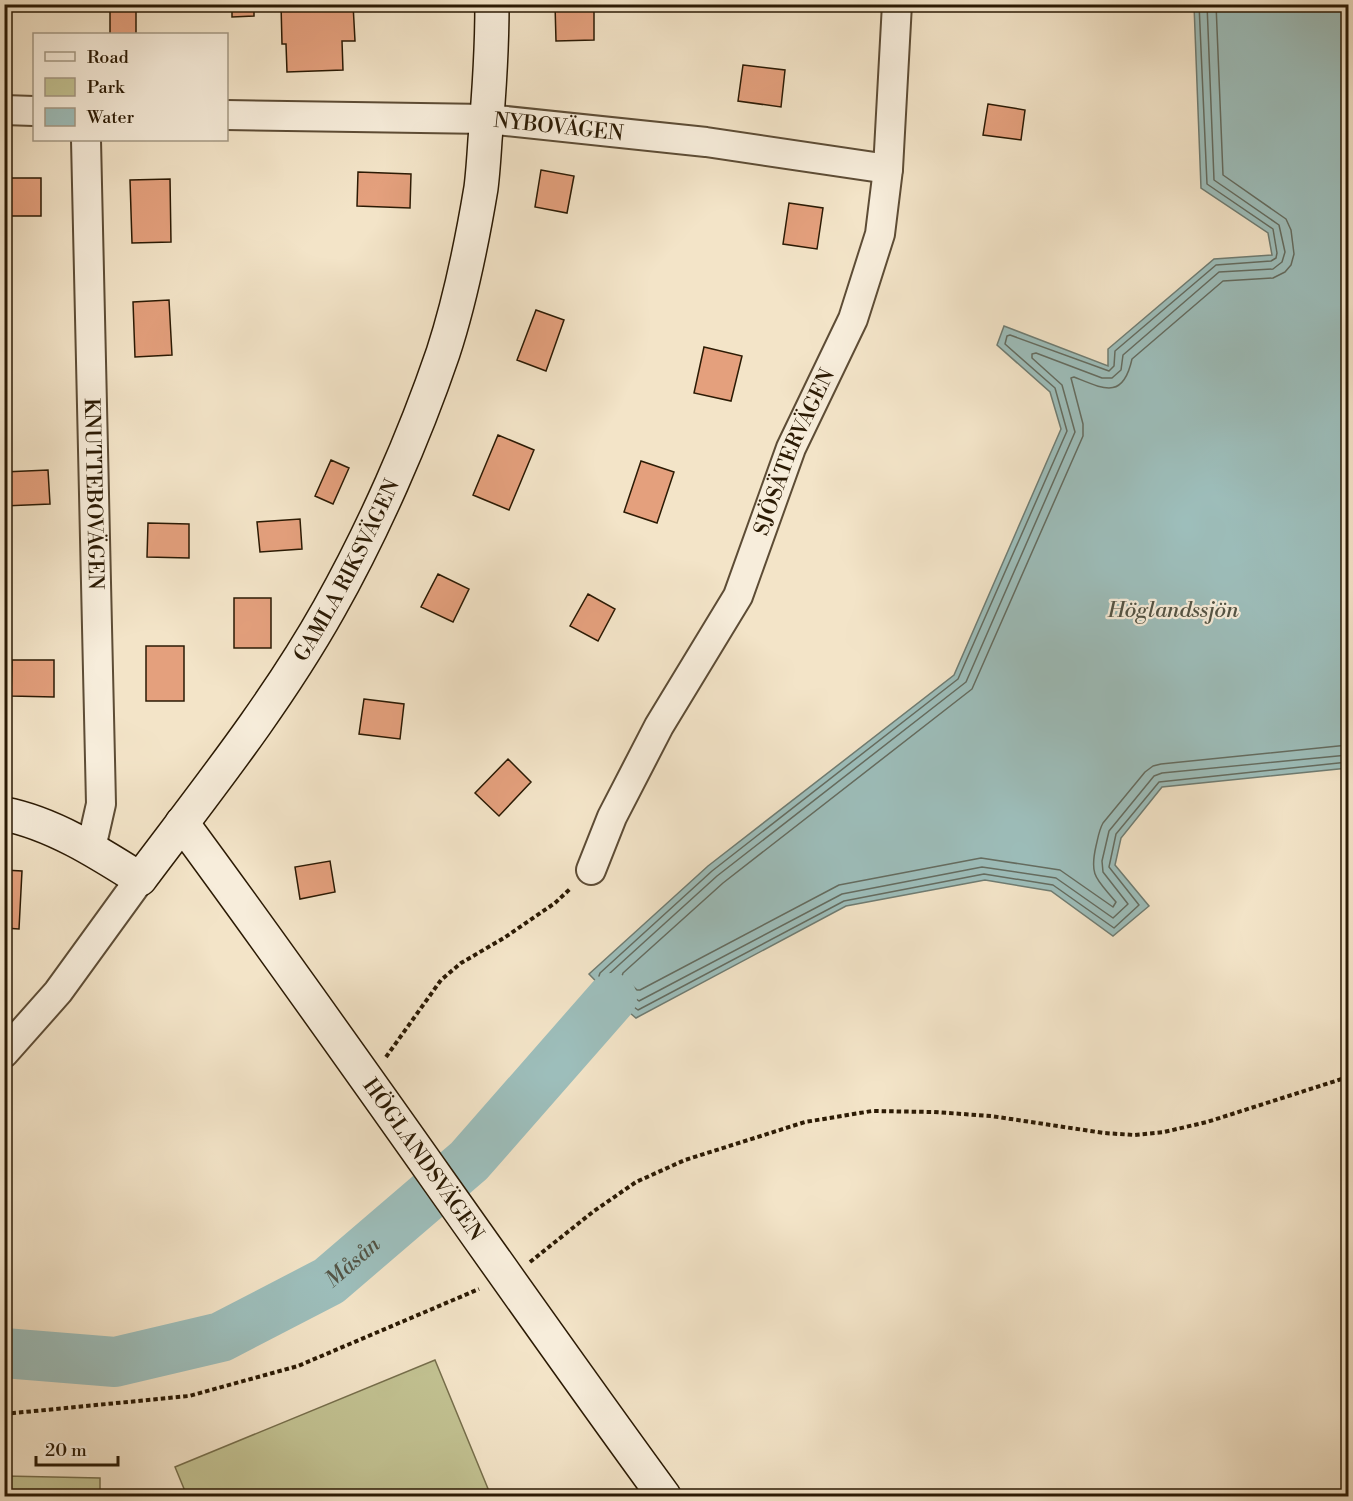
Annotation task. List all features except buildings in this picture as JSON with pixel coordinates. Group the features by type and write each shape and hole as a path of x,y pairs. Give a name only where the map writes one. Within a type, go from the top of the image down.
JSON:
{"street":[{"name":"GAMLA RIKSVÄGEN","path":"4,1053 58,993 282,684 329,609 369,531 410,438 443,351 465,267 481,186 487,119 492,4"},
{"name":"SJÖSÄTERVÄGEN","path":"591,870 612,817 659,726 738,596 791,448 853,319 880,234 888,169 897,4"},
{"path":"4,110 33,111"},
{"name":"NYBOVÄGEN","path":"228,115 487,119 706,142 888,169"},
{"name":"KNUTTEBOVÄGEN","path":"86,141 101,804 91,848"},
{"path":"4,814 22,818 91,848 140,879"},
{"name":"HÖGLANDSVÄGEN","path":"182,823 275,948 506,1278 664,1497"}],"path":[{"path":"369,1083 441,980 461,963 504,938 555,903 591,870"},
{"path":"4,1414 189,1396 298,1366 506,1278 636,1182 685,1160 805,1122 872,1111 934,1112 991,1116 1104,1133 1134,1135 1164,1132 1207,1122 1348,1077"}],"green space":[{"path":"435,1360 491,1496 187,1496 175,1467"},
{"path":"5,1476 100,1478 100,1496 5,1496"}],"water":[{"name":"Höglandssjön","path":"1194,5 1348,5 1348,768 1162,787 1121,838 1115,865 1149,906 1113,936 1051,891 985,880 846,906 636,1018 612,998 589,974 708,866 954,675 1061,429 1050,392 997,345 1004,326 1108,366 1108,349 1214,259 1272,255 1268,233 1201,188"}],"waterway":[{"name":"Måsån","path":"4,1353 115,1362 221,1337 329,1281 469,1161 612,998"}]}
